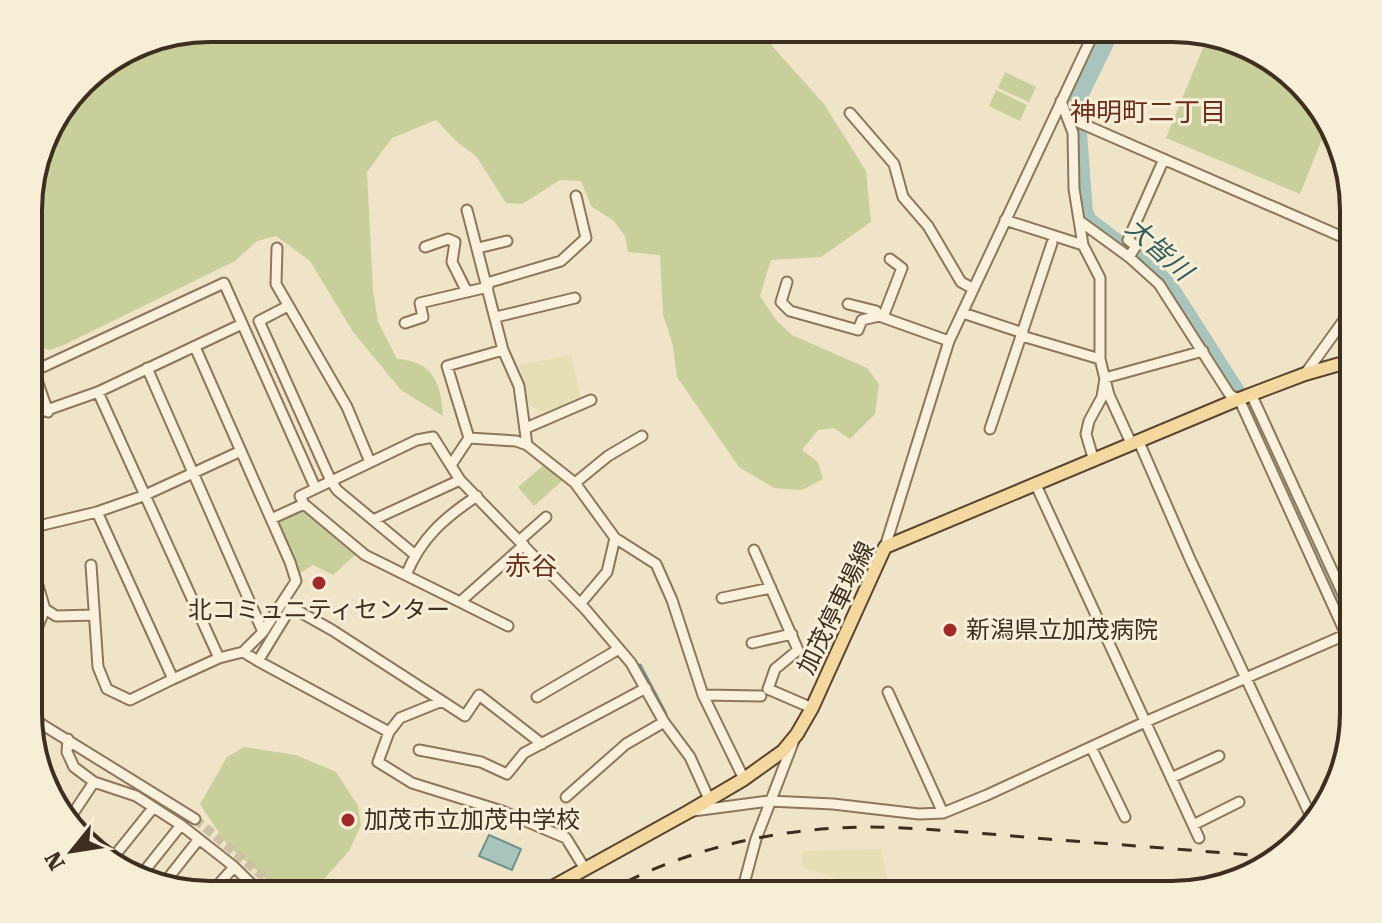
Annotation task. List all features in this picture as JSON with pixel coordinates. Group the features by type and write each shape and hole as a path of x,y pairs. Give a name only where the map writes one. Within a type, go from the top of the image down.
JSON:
{"main road":[{"name":"加茂停車場線","path":"563,881 771,762 797,734 812,708 885,547 1305,374 1340,364"}],"street":[{"path":"885,547 949,341 1089,42"},
{"path":"1061,101 1073,133 1074,189 1083,245 1100,278 1100,359 1109,395 1308,811"},
{"path":"850,113 894,164 903,197 928,226 961,282 972,288"},
{"path":"1069,118 1340,236"},
{"path":"1129,257 1136,246 1128,240 1164,159"},
{"path":"405,323 423,317 420,303 467,292 561,261 586,238 576,196"},
{"path":"467,210 503,350 519,386 527,445"},
{"path":"1005,220 1083,245"},
{"path":"1081,222 1129,257 1159,284 1230,395 1246,398"},
{"path":"425,247 448,239 455,242 452,262 467,292"},
{"path":"478,248 507,241"},
{"path":"990,429 1052,243"},
{"path":"277,248 276,284 347,407 370,462"},
{"path":"881,316 902,268 890,259"},
{"path":"787,282 781,302 790,311 858,330 862,320 881,316"},
{"path":"42,367 224,283 315,487"},
{"path":"496,317 575,298"},
{"path":"848,304 876,311 881,316 949,341"},
{"path":"288,306 259,321 331,481 337,490 414,554"},
{"path":"963,313 1100,359"},
{"path":"42,413 98,392 242,324"},
{"path":"1305,374 1340,325"},
{"path":"91,565 98,667 107,689 130,700 219,658 243,652 263,632 296,581 195,347"},
{"path":"469,438 447,366 503,350"},
{"path":"1105,378 1203,351"},
{"path":"147,368 263,632"},
{"path":"1094,461 1086,434 1089,421 1102,397 1105,378"},
{"path":"98,392 219,658"},
{"path":"42,394 48,412"},
{"path":"1246,398 1340,589"},
{"path":"1246,398 1340,612"},
{"path":"526,428 591,400"},
{"path":"575,483 608,456 642,436"},
{"path":"508,626 365,555 304,504 300,496 417,440 433,437 460,480 580,604 631,663 664,722 690,757 709,799"},
{"path":"451,465 469,438"},
{"path":"469,438 516,441 527,445 575,483 615,538 656,564 672,600 703,695 744,779"},
{"path":"42,525 97,512 143,496 241,451"},
{"path":"373,520 460,480"},
{"path":"1035,483 1199,838"},
{"path":"406,575 414,554 445,517 477,496"},
{"path":"271,519 304,504"},
{"path":"97,512 173,679"},
{"path":"460,602 546,517"},
{"path":"580,604 607,572 615,538"},
{"path":"754,550 798,650 781,661 768,689 812,708"},
{"path":"722,598 771,588"},
{"path":"42,600 45,609 56,616 94,615"},
{"path":"258,661 291,607 465,716 479,695 542,744"},
{"path":"42,616 45,609"},
{"path":"752,643 792,634"},
{"path":"688,812 769,801 833,804 919,814 943,813 1340,637"},
{"path":"537,697 619,649"},
{"path":"243,652 389,732"},
{"path":"419,750 481,762 507,774 524,753 646,688"},
{"path":"888,692 943,813"},
{"path":"703,695 761,696"},
{"path":"442,701 400,718 389,732 378,762 412,783 502,811 566,838 585,869"},
{"path":"566,797 626,744 664,722"},
{"path":"43,724 195,819"},
{"path":"745,881 769,801 797,734"},
{"path":"68,739 67,752 74,767 94,782 136,796 181,825 248,881"},
{"path":"1091,747 1125,817"},
{"path":"1171,778 1219,756"},
{"path":"75,811 94,782"},
{"path":"1193,825 1239,802"},
{"path":"117,853 153,808"},
{"path":"147,868 181,825"},
{"path":"170,876 199,839"},
{"path":"222,881 234,867"}],"shaded area":[{"path":"571,355 581,399 544,412 529,405 519,365"},
{"path":"881,849 888,881 834,881 835,877 801,867 803,851"}],"green space":[{"path":"773,42 772,46 824,104 866,171 871,222 821,257 771,260 760,296 776,320 792,335 867,368 879,384 875,414 850,439 834,428 818,430 802,450 818,462 823,479 802,490 774,488 739,467 677,377 673,346 663,314 660,255 628,252 625,236 614,221 591,206 581,181 560,180 522,204 506,203 476,156 436,120 392,138 367,172 373,291 378,322 397,359 419,364 433,376 440,393 443,416 401,390 353,332 310,261 276,236 257,241 235,261 49,350 42,347 43,188 59,136 84,99 126,64 156,51 188,43"},
{"path":"1204,45 1246,59 1265,70 1291,91 1323,137 1300,194 1166,138"},
{"path":"1005,72 1036,87 1029,102 998,88"},
{"path":"996,90 1027,105 1020,121 989,106"},
{"path":"545,464 564,479 534,506 518,487"},
{"path":"303,507 355,555 333,575 313,565 299,574 275,521"},
{"path":"244,747 296,755 336,772 358,806 361,825 349,851 322,881 268,881 228,846 200,804 227,757"}],"water":[{"path":"489,835 521,849 512,870 479,856"}],"waterway":[{"name":"大皆川","path":"1076,115 1078,98 1105,42"},
{"name":"大皆川","path":"1078,134 1084,212 1088,221 1154,271 1170,288 1237,393"},
{"name":"大皆川","path":"1249,406 1340,608"},
{"path":"640,665 666,714"}],"tunnel":[{"path":"195,819 268,881"}],"railway":[{"path":"628,881 697,853 732,844 766,836 837,828 937,830 1261,856"}],"place":[{"name":"北コミュニティセンター","path":"319,583"},
{"name":"新潟県立加茂病院","path":"950,630"},
{"name":"加茂市立加茂中学校","path":"348,820"}],"district":[{"name":"神明町二丁目","path":"1148,112"},
{"name":"赤谷","path":"531,566"}]}
